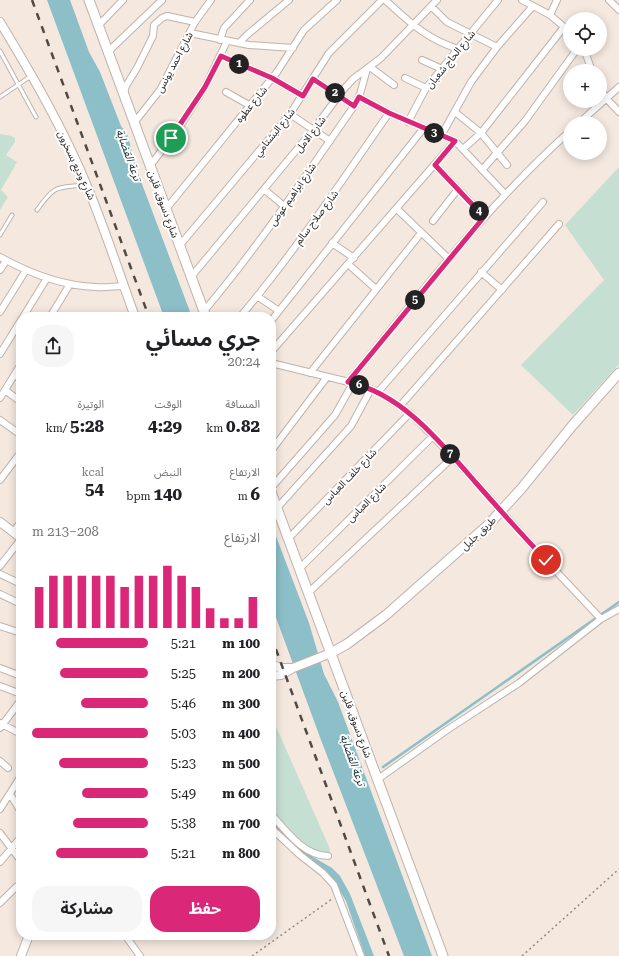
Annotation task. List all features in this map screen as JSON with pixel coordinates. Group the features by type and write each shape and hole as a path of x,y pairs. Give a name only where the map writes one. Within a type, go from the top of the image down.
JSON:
{"main road":[{"name":"شارع دسوق, قلين","path":"89,0 204,312"},
{"name":"طريق جليل","path":"327,655 347,644 386,615 462,548 501,511 521,489 572,426 619,373"},
{"name":"شارع دسوق, قلين","path":"277,508 308,593 327,655 378,780 443,956"}],"street":[{"path":"98,26 123,0"},
{"path":"108,53 162,0"},
{"name":"شارع احمد يونس","path":"134,123 160,90 196,22 211,0"},
{"path":"220,40 224,28 250,0"},
{"path":"239,44 248,34 289,0"},
{"name":"شارع عطوه","path":"166,209 287,59 304,30 337,0"},
{"name":"شارع البشتامي","path":"180,246 290,114 303,96 328,53 382,0"},
{"path":"386,0 412,25 426,35 442,44 458,49"},
{"name":"شارع الحاج شعبان","path":"408,122 426,88 498,0"},
{"path":"522,0 550,15 563,25"},
{"path":"550,15 557,0"},
{"path":"609,0 619,10"},
{"path":"433,2 447,22 497,47"},
{"name":"شارع الامل","path":"191,277 265,190 348,84 381,58 433,2"},
{"path":"441,136 471,82 497,47 533,6"},
{"path":"124,95 126,86 153,35 153,26 162,18 170,16 196,22"},
{"name":"شارع وديع بسخرون","path":"0,22 33,75 75,158 87,185 133,312"},
{"path":"463,149 481,133 563,27"},
{"path":"190,33 239,44 293,48"},
{"path":"150,166 188,114 209,80 227,41"},
{"path":"221,56 272,78 303,96"},
{"path":"482,170 498,154 525,121 572,56"},
{"path":"422,60 442,69"},
{"path":"368,68 394,85"},
{"name":"شارع ابراهيم عوض","path":"206,312 284,206 354,106 359,97 368,68"},
{"path":"405,78 426,88"},
{"path":"313,79 354,106"},
{"path":"607,97 619,87"},
{"path":"226,92 250,105"},
{"path":"359,97 408,122 455,141 504,194"},
{"path":"607,99 619,112"},
{"path":"587,116 595,108"},
{"path":"455,112 481,133 507,164"},
{"name":"شارع صلاح سالم","path":"244,312 341,182 389,113"},
{"path":"290,114 330,141"},
{"path":"276,315 423,128"},
{"path":"276,482 335,415 350,382 449,259 504,194 563,138"},
{"path":"276,346 455,141"},
{"path":"435,165 484,217"},
{"path":"265,190 284,206"},
{"path":"433,221 458,190"},
{"path":"378,392 543,202"},
{"path":"397,209 449,259"},
{"path":"400,406 559,224"},
{"path":"310,373 421,233"},
{"path":"332,243 354,258"},
{"path":"0,270 3,259 47,278 70,284 96,287 124,286"},
{"path":"348,264 376,289"},
{"path":"0,312 26,270"},
{"path":"481,272 502,290"},
{"path":"26,312 47,278"},
{"path":"53,312 70,284"},
{"path":"257,296 279,311"},
{"path":"0,354 16,328"},
{"path":"276,364 350,382 371,389 410,413 453,457 601,619"},
{"path":"0,398 15,374"},
{"path":"276,445 328,377"},
{"path":"277,508 351,426 371,389"},
{"path":"5,390 16,398"},
{"name":"شارع خلف العباس","path":"288,539 410,413"},
{"path":"0,420 16,431"},
{"name":"شارع العباس","path":"299,569 433,436"},
{"path":"308,593 453,457"},
{"path":"0,480 16,459"},
{"path":"0,522 16,534"},
{"path":"13,532 16,528"},
{"path":"0,566 16,545"},
{"path":"0,574 16,582"},
{"path":"0,594 16,602"},
{"path":"378,780 447,730 519,683 601,619 619,609"},
{"path":"0,626 16,631"},
{"path":"276,676 281,675 293,668 327,655"},
{"path":"276,666 293,668"},
{"path":"0,668 16,674"},
{"path":"0,686 16,692"},
{"path":"16,706 1,725 16,732"},
{"path":"0,761 8,768"},
{"path":"0,809 16,784"},
{"path":"10,794 16,804"},
{"path":"276,820 308,851 321,856 328,856"},
{"path":"0,833 16,854"},
{"path":"276,833 334,885 361,956"},
{"path":"0,862 16,842"},
{"path":"0,903 16,887"},
{"path":"21,956 27,940"},
{"path":"129,940 140,956"}],"lane":[{"path":"0,51 36,117"},
{"path":"0,97 33,75"},
{"path":"37,210 49,193 54,189 87,185"},
{"path":"0,235 12,215"}],"path":[{"path":"522,956 619,869"},
{"path":"276,939 338,894"},
{"path":"252,956 274,940"}],"green space":[{"path":"0,134 15,138 15,142 6,155 17,162 1,190 8,197 0,210"},
{"path":"619,167 619,364 573,415 521,365 604,280 565,225"},
{"path":"276,726 330,849 329,855 309,850 276,818"}],"water":[{"name":"ترعة القضابة","path":"47,0 70,0 89,52 100,72 121,126 128,136 136,168 190,312 162,312"},
{"name":"ترعة القضابة","path":"276,536 309,623 324,674 338,702 432,956 404,956 321,740 276,618"},
{"path":"276,824 313,857 332,868 340,876 350,894 374,956 365,956 346,901 332,878 297,851 276,830"}],"waterway":[{"path":"383,767 619,602"}],"railway":[{"path":"32,0 147,312"},
{"path":"276,650 389,956"}],"route":[{"path":"171,138 205,87 221,56 272,78 303,96 313,79 354,106 359,97 389,113 455,141 435,165 484,217 348,382 378,392 410,413 453,457 546,560"}]}
